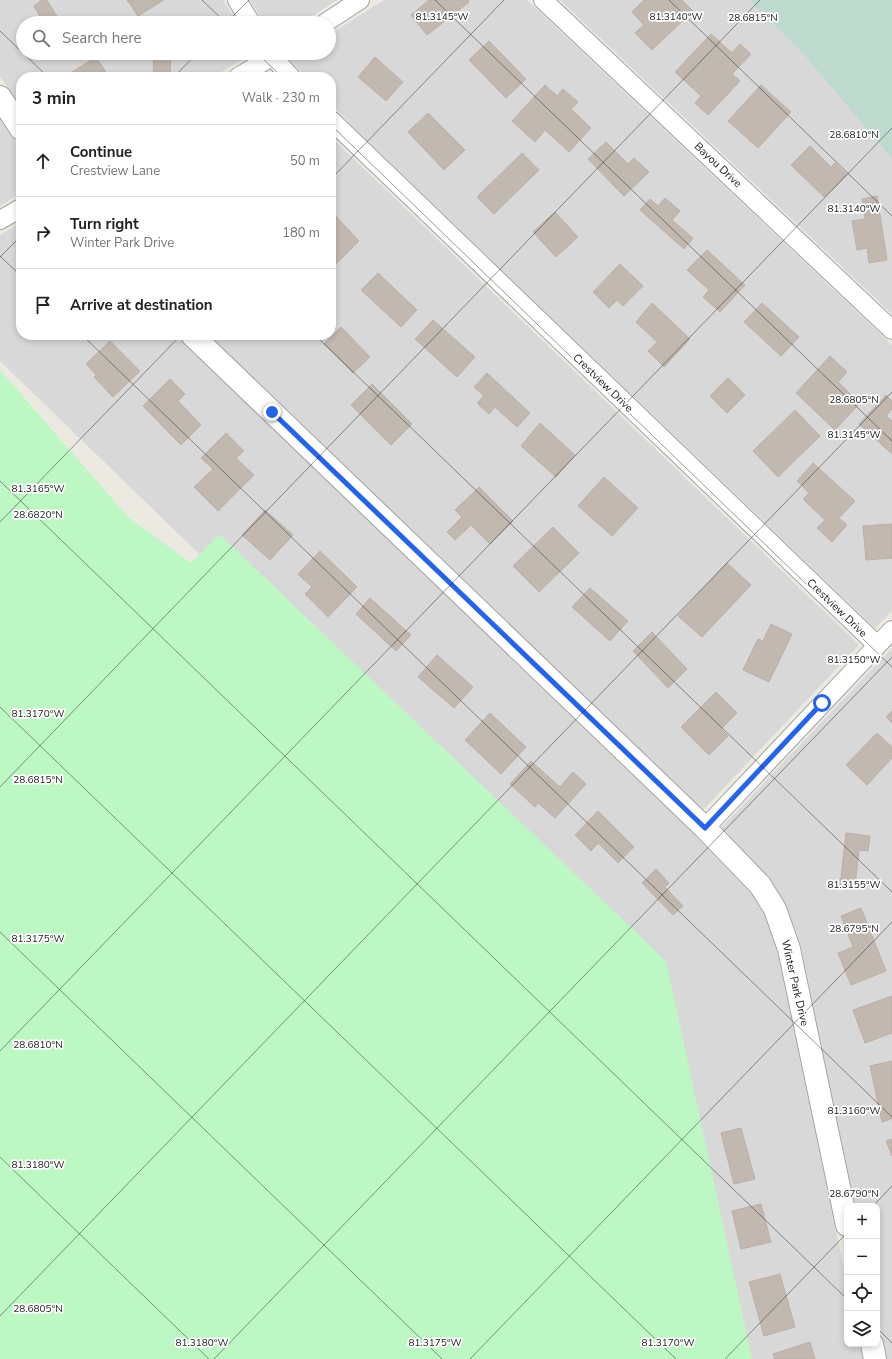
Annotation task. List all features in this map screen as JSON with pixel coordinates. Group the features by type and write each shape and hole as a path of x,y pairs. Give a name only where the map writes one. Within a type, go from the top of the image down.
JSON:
{"street":[{"path":"237,0 247,16"},
{"path":"335,16 360,0"},
{"name":"Bayou Drive","path":"543,0 892,330"},
{"path":"246,72 264,60"},
{"path":"278,60 287,72"},
{"path":"0,97 16,121"},
{"name":"Crestview Drive","path":"336,125 877,645"},
{"path":"0,220 16,211"},
{"name":"Winter Park Drive","path":"197,340 705,828 760,885 775,909 789,949 844,1211"},
{"path":"705,828 892,630"},
{"path":"873,1347 875,1359"}],"shaded area":[{"path":"0,0 223,0 233,16 16,16 16,60 241,60 221,72 16,72 16,100 0,76"},
{"path":"250,0 337,0 312,16 260,16"},
{"path":"384,0 527,0 892,345 892,611 875,628 353,127 336,108 336,72 301,72 290,60 336,60 336,31"},
{"path":"560,0 749,0 803,54 892,159 892,314"},
{"path":"0,118 16,142 16,196 0,206"},
{"path":"336,142 859,645 703,810 213,340 336,340"},
{"path":"16,225 16,340 181,340 696,836 751,892 764,913 777,951 844,1269 844,1347 861,1347 863,1359 707,1359 614,956 0,361 0,235"},
{"path":"892,648 892,1359 887,1359 880,1325 880,1203 854,1203 801,946 785,903 768,877 721,828"}],"green space":[{"path":"749,0 892,0 892,159 803,54"},
{"path":"0,370 128,517 191,563 219,534 666,961 752,1359 0,1359"}],"building":[{"path":"42,0 47,0 57,16 40,16 34,6"},
{"path":"127,0 164,0 138,16"},
{"path":"429,0 468,0 469,2 427,35 411,15"},
{"path":"644,0 682,0 693,11 652,50 635,33 644,25 632,12"},
{"path":"711,34 732,53 740,44 751,54 732,74 740,81 708,115 695,103 701,96 675,72"},
{"path":"489,41 526,79 506,98 469,60"},
{"path":"375,57 403,82 386,101 358,77"},
{"path":"91,60 98,60 106,72 72,72"},
{"path":"154,60 171,60 170,72 153,72"},
{"path":"545,85 557,96 563,89 578,102 571,109 591,128 569,152 545,130 535,142 512,121"},
{"path":"761,85 791,112 758,148 728,121"},
{"path":"428,113 465,150 444,170 408,132"},
{"path":"606,142 628,164 634,158 649,172 624,196 588,159"},
{"path":"810,146 831,167 835,163 847,175 824,197 791,165"},
{"path":"522,153 539,170 494,214 477,197"},
{"path":"877,196 887,260 869,263 867,248 857,250 852,221 865,219 862,199"},
{"path":"665,198 680,211 672,220 693,238 684,249 640,210 650,199 658,206"},
{"path":"555,212 578,237 556,257 533,232"},
{"path":"336,216 359,241 336,264"},
{"path":"707,250 745,285 720,312 703,297 709,290 687,270"},
{"path":"620,264 643,286 623,306 617,300 609,308 593,292"},
{"path":"378,273 417,310 401,327 361,290"},
{"path":"652,303 690,339 664,367 648,351 657,342 636,322"},
{"path":"762,303 799,337 781,356 744,322"},
{"path":"433,320 475,357 457,377 415,339"},
{"path":"341,327 370,357 353,373 324,344 328,340 336,340 336,332"},
{"path":"110,341 140,371 113,397 94,377 96,375 86,364"},
{"path":"830,356 847,372 838,382 860,403 835,430 796,393"},
{"path":"487,373 530,413 517,427 495,407 489,414 477,403 484,396 474,387"},
{"path":"728,378 745,395 727,413 710,396"},
{"path":"170,379 185,394 178,401 201,425 181,445 143,406"},
{"path":"372,384 412,424 391,445 351,405"},
{"path":"886,395 892,401 892,409 886,416 892,421 892,454 859,424"},
{"path":"795,410 820,436 778,477 753,451"},
{"path":"540,423 575,455 556,477 521,446"},
{"path":"226,433 244,451 236,458 254,475 218,511 194,487 213,469 201,458"},
{"path":"813,463 855,501 839,518 847,525 832,542 817,528 825,520 803,499 809,493 797,481"},
{"path":"604,477 638,508 612,536 578,506"},
{"path":"479,487 513,521 490,544 471,525 455,540 447,532 462,517 455,510"},
{"path":"265,510 293,535 270,560 242,535"},
{"path":"892,524 892,558 866,560 863,526"},
{"path":"553,527 579,553 539,592 513,566"},
{"path":"320,551 357,587 328,617 305,594 312,587 298,574"},
{"path":"727,563 751,585 702,637 678,616"},
{"path":"590,588 628,621 610,641 572,607"},
{"path":"370,598 411,635 396,651 356,614"},
{"path":"771,624 792,634 769,682 743,670 758,639 763,641"},
{"path":"652,632 687,669 668,688 633,651"},
{"path":"437,655 473,687 454,708 418,677"},
{"path":"716,692 737,713 721,729 728,736 709,755 681,727"},
{"path":"892,711 892,723 886,717"},
{"path":"490,713 526,747 501,774 465,740"},
{"path":"877,733 892,747 892,758 867,785 846,765"},
{"path":"531,761 560,787 573,772 586,784 555,818 538,803 535,807 510,784"},
{"path":"598,811 634,847 618,863 598,843 591,851 575,835"},
{"path":"846,833 870,836 868,851 859,850 855,887 840,886"},
{"path":"656,869 669,883 665,887 683,906 673,915 642,883"},
{"path":"861,908 886,971 851,985 838,953 853,947 841,916"},
{"path":"892,996 892,1033 865,1043 853,1010"},
{"path":"892,1061 892,1119 882,1122 870,1066"},
{"path":"741,1128 755,1179 734,1184 721,1133"},
{"path":"892,1139 892,1156 886,1141"},
{"path":"761,1204 771,1242 741,1249 732,1211"},
{"path":"780,1274 795,1327 764,1336 749,1282"},
{"path":"810,1342 815,1359 775,1359 773,1354"}],"route":[{"path":"272,412 705,828 822,703"}]}
